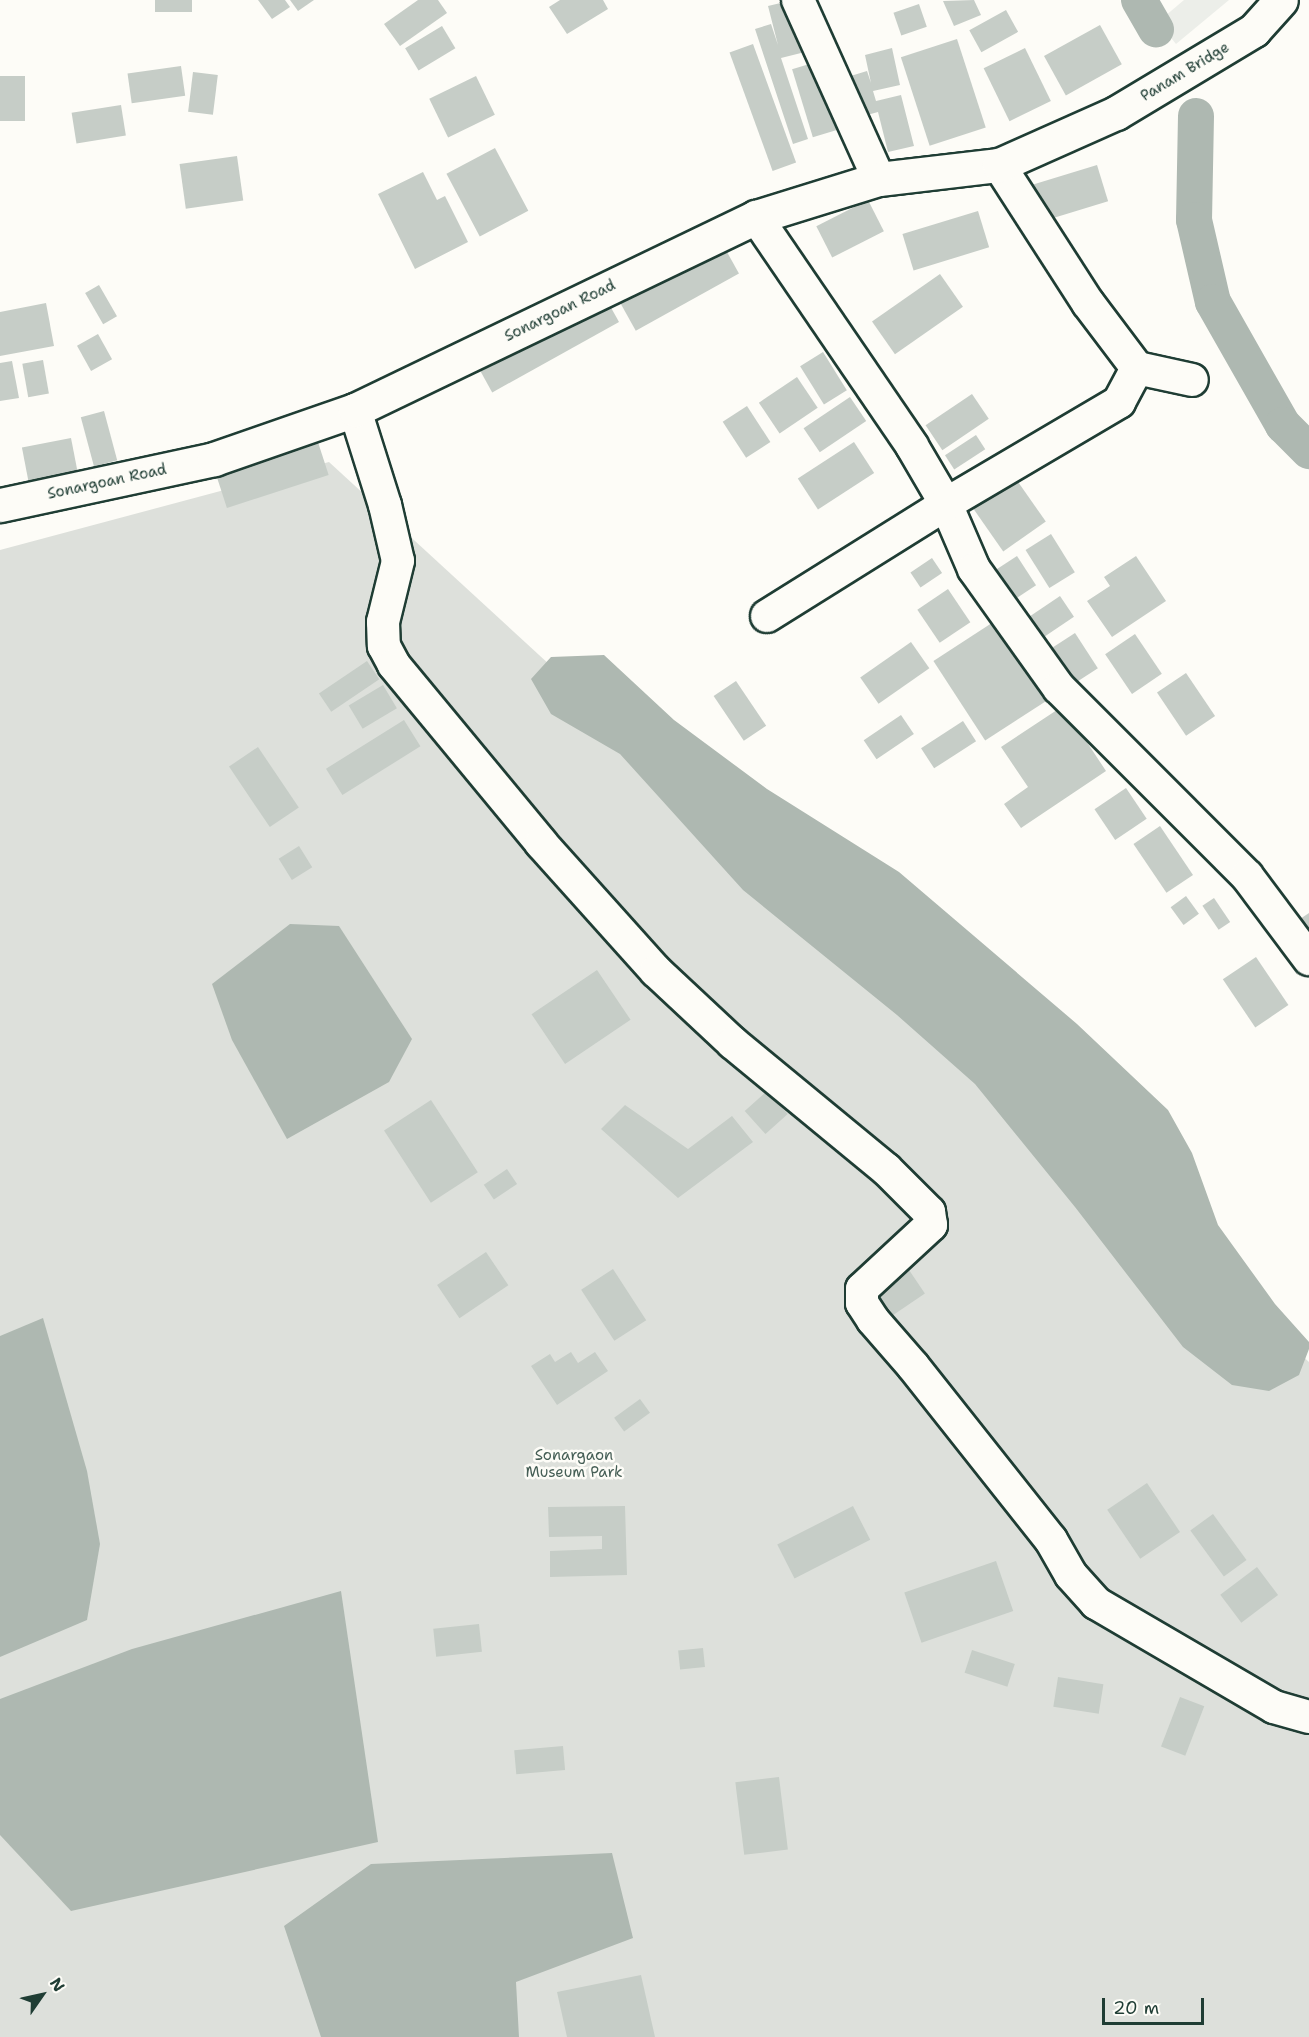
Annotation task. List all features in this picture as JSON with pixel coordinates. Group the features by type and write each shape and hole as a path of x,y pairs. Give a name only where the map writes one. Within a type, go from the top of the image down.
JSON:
{"main road":[{"name":"Panam Bridge","path":"1116,113 1254,30 1281,0"},
{"name":"Sonargoan Road","path":"0,505 213,459 355,410 756,217 879,179 999,165 1116,113"}],"street":[{"path":"798,0 879,179"},
{"path":"999,165 1088,303 1137,368 1192,380"},
{"path":"756,217 912,446 946,504 974,569 1059,688 1247,876 1309,959"},
{"path":"767,616 946,504 1119,402 1137,368"},
{"path":"355,410 385,505 398,561 383,622 384,646 394,665 541,843 656,971 733,1043 886,1169 929,1212 931,1225 862,1289 862,1303 873,1320 913,1365 1051,1540 1071,1575 1096,1603 1274,1707 1309,1717"}],"shaded area":[{"path":"1184,0 1229,0 1176,44 1158,22"},
{"path":"604,655 674,720 767,789 899,872 1077,1024 1168,1110 1192,1153 1218,1225 1275,1304 1309,1342 1309,1349 1299,1375 1269,1391 1232,1385 1183,1347 1075,1207 975,1084 897,1015 743,890 620,754 551,714 531,679 551,657"},
{"path":"290,924 339,926 412,1039 389,1082 287,1139 232,1040 212,984"},
{"path":"43,1318 87,1471 100,1544 87,1620 0,1657 0,1336"},
{"path":"341,1591 378,1842 71,1911 0,1835 0,1699 132,1649"},
{"path":"612,1853 633,1938 516,1982 519,2037 321,2037 284,1926 371,1864"}],"green space":[{"name":"Sonargaon Museum Park","path":"329,462 1309,1362 1309,2037 0,2037 0,550"}],"building":[{"path":"155,0 192,0 192,12 155,12"},
{"path":"258,0 285,0 290,7 272,19"},
{"path":"290,0 314,0 298,11"},
{"path":"418,0 438,0 447,13 400,46 384,24"},
{"path":"560,0 603,0 608,9 567,34 549,7"},
{"path":"793,0 805,52 781,58 808,139 793,144 755,29 771,24 778,45 768,6"},
{"path":"974,0 981,15 954,26 943,1"},
{"path":"919,4 927,27 901,35 893,13"},
{"path":"1006,10 1018,32 981,52 969,30"},
{"path":"1100,25 1122,64 1066,95 1044,56"},
{"path":"442,26 455,48 419,70 405,48"},
{"path":"957,39 986,127 930,146 901,57"},
{"path":"753,44 796,162 773,171 730,53"},
{"path":"892,48 900,85 873,91 876,101 901,95 914,146 888,152 878,112 856,118 844,78 867,71 871,83 865,55"},
{"path":"1025,48 1051,101 1010,121 984,68"},
{"path":"816,62 837,130 813,137 792,69"},
{"path":"181,66 185,96 132,103 128,74"},
{"path":"193,72 218,75 213,115 188,112"},
{"path":"0,76 25,76 25,121 0,121"},
{"path":"476,76 495,115 448,137 429,99"},
{"path":"121,105 126,136 76,143 72,113"},
{"path":"495,148 528,211 480,237 446,174"},
{"path":"237,156 243,201 186,209 180,164"},
{"path":"1097,165 1108,201 1040,222 1029,186"},
{"path":"423,172 437,200 445,196 468,242 415,269 378,194"},
{"path":"868,200 884,231 832,258 816,226"},
{"path":"978,211 989,247 914,270 902,234"},
{"path":"722,243 739,274 636,331 619,300"},
{"path":"940,274 963,307 895,354 872,322"},
{"path":"99,285 117,316 103,324 85,293"},
{"path":"604,295 619,322 492,392 477,365"},
{"path":"46,303 54,346 0,356 0,312"},
{"path":"98,334 112,359 91,371 77,346"},
{"path":"823,352 847,390 824,404 800,366"},
{"path":"43,360 49,393 28,397 22,364"},
{"path":"12,361 19,398 0,401 0,363"},
{"path":"797,377 818,408 780,433 759,403"},
{"path":"972,394 989,419 942,450 926,425"},
{"path":"850,397 866,421 820,452 804,428"},
{"path":"747,406 770,442 746,458 723,422"},
{"path":"104,411 117,460 94,466 81,417"},
{"path":"976,435 985,449 954,469 945,455"},
{"path":"316,436 329,475 227,508 214,469"},
{"path":"71,438 78,473 29,483 22,448"},
{"path":"854,442 874,473 818,510 798,478"},
{"path":"1016,479 1046,522 1003,551 973,509"},
{"path":"1051,534 1075,572 1049,588 1026,550"},
{"path":"1017,556 1036,585 1009,603 990,573"},
{"path":"1136,556 1166,601 1112,637 1087,601 1110,586 1104,577"},
{"path":"932,558 942,573 921,587 910,573"},
{"path":"948,589 970,622 940,643 917,610"},
{"path":"1060,596 1074,617 1042,638 1028,617"},
{"path":"998,619 1050,699 985,741 933,661"},
{"path":"1075,633 1098,668 1074,684 1051,649"},
{"path":"1135,634 1162,674 1132,694 1105,654"},
{"path":"911,642 929,668 879,704 860,678"},
{"path":"367,661 379,679 331,712 319,693"},
{"path":"1186,673 1215,716 1186,736 1157,693"},
{"path":"736,681 766,726 744,741 714,696"},
{"path":"383,685 397,708 363,729 349,706"},
{"path":"1063,706 1106,771 1021,828 1004,804 1028,787 1001,747"},
{"path":"901,715 914,734 877,759 864,740"},
{"path":"404,720 420,746 342,795 326,769"},
{"path":"963,721 976,741 934,768 921,748"},
{"path":"258,747 299,808 270,827 229,767"},
{"path":"1126,788 1147,819 1115,840 1094,809"},
{"path":"1160,826 1193,875 1166,893 1133,844"},
{"path":"299,846 312,867 292,880 279,859"},
{"path":"1186,896 1199,914 1184,925 1171,907"},
{"path":"1214,898 1230,922 1219,930 1202,906"},
{"path":"1309,913 1309,932 1300,919"},
{"path":"1256,957 1288,1005 1255,1027 1223,979"},
{"path":"597,970 631,1020 565,1064 532,1014"},
{"path":"767,1091 788,1114 765,1134 745,1111"},
{"path":"431,1100 478,1172 431,1203 384,1130"},
{"path":"625,1105 688,1149 732,1116 753,1142 678,1198 601,1129"},
{"path":"507,1169 517,1184 494,1200 484,1185"},
{"path":"486,1252 508,1285 459,1318 437,1285"},
{"path":"907,1267 925,1294 892,1316 874,1289"},
{"path":"613,1269 646,1320 614,1341 581,1290"},
{"path":"571,1352 578,1363 595,1352 608,1371 557,1405 531,1366 550,1354 555,1362"},
{"path":"640,1399 650,1413 624,1432 614,1418"},
{"path":"1147,1483 1180,1532 1140,1559 1107,1510"},
{"path":"625,1506 627,1575 550,1577 550,1551 602,1549 602,1536 549,1537 548,1507"},
{"path":"853,1506 870,1540 795,1578 777,1545"},
{"path":"1213,1514 1247,1560 1224,1577 1190,1530"},
{"path":"996,1561 1013,1611 922,1643 904,1593"},
{"path":"1257,1567 1278,1595 1241,1623 1220,1595"},
{"path":"479,1624 482,1652 436,1657 433,1629"},
{"path":"703,1648 705,1667 680,1670 678,1651"},
{"path":"972,1650 1015,1664 1007,1687 965,1673"},
{"path":"1058,1677 1103,1684 1099,1714 1053,1707"},
{"path":"1180,1697 1204,1706 1185,1756 1161,1746"},
{"path":"563,1746 565,1770 516,1774 514,1750"},
{"path":"779,1777 788,1849 744,1855 735,1782"},
{"path":"641,1975 655,2037 567,2037 557,1992"}],"waterway":[{"path":"1139,0 1156,29"},
{"path":"1196,116 1194,220 1213,302 1283,425 1309,451"}]}
